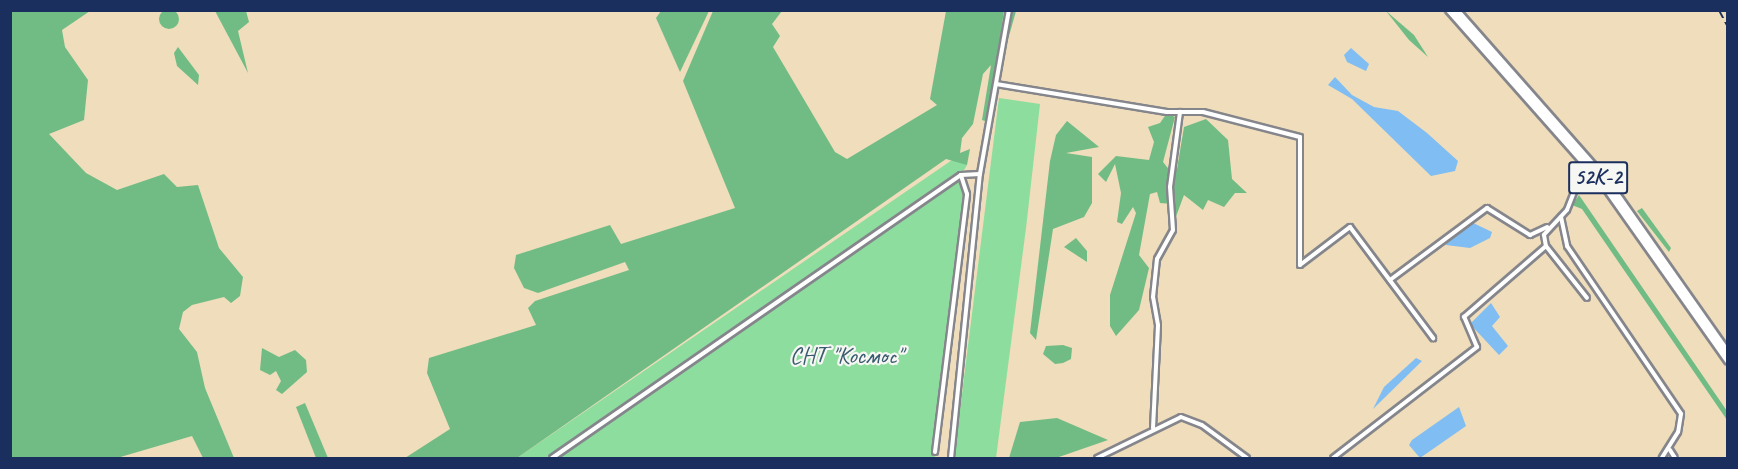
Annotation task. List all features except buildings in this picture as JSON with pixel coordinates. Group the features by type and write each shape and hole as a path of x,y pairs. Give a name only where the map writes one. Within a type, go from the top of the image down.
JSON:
{"main road":[{"name":"52К-2","path":"1449,10 1586,163 1728,361"},
{"name":"52К-2","path":"1456,10 1607,181 1728,353"}],"street":[{"path":"951,459 980,174 1009,10"},
{"path":"996,84 1180,112 1203,112 1302,139 1300,265 1350,227 1433,338"},
{"path":"1153,428 1158,325 1153,297 1157,259 1173,230 1170,187 1180,112"},
{"path":"1390,280 1487,208 1530,235 1547,227 1562,217 1586,163"},
{"path":"552,459 961,175 980,174"},
{"path":"935,452 967,194 961,175"},
{"path":"1562,217 1567,246 1677,405 1681,422 1670,450 1662,459"},
{"path":"1547,227 1546,246 1587,298"},
{"path":"1333,459 1477,347 1464,317 1546,246"},
{"path":"1097,459 1175,418 1193,421 1247,459"},
{"path":"1670,450 1675,459"}],"green space":[{"path":"169,9 176,12 179,19 176,26 169,29 162,26 159,19 162,12"},
{"path":"10,11 90,11 62,30 65,47 88,80 84,120 49,134 86,173 117,190 164,174 177,187 198,185 219,248 243,277 240,296 231,303 224,297 192,305 183,312 179,329 197,352 205,388 234,458 203,458 192,436 117,458 11,458"},
{"path":"215,11 246,11 249,22 238,31 248,73"},
{"path":"661,11 709,11 680,72 656,18"},
{"path":"713,11 782,11 772,24 780,36 773,47 835,152 847,159 937,105 930,99 946,11 1004,11 988,122 982,120 991,65 983,74 973,124 962,138 960,153 970,149 967,165 946,159 517,458 405,458 450,429 427,373 429,358 536,325 528,308 535,301 629,270 625,262 538,293 524,288 514,268 516,255 610,225 621,244 735,208 683,81"},
{"path":"1009,11 1016,11 1000,68"},
{"path":"1386,11 1414,35 1428,57 1409,40"},
{"path":"178,47 199,75 198,85 177,66 174,53"},
{"path":"999,98 1040,104 1026,228 996,458 954,458"},
{"path":"1167,113 1175,117 1163,162 1171,172 1177,169 1184,127 1206,119 1228,140 1232,179 1247,193 1235,193 1224,207 1208,200 1203,210 1184,195 1174,222 1172,204 1160,203 1157,192 1150,194 1139,255 1149,268 1139,310 1116,336 1110,326 1110,295 1136,213 1133,207 1122,224 1117,222 1121,193 1115,164 1106,182 1098,174 1116,156 1149,160 1154,142 1148,127 1160,123"},
{"path":"1067,121 1099,147 1066,153 1092,157 1092,203 1084,217 1053,229 1036,340 1030,333 1050,161 1056,135"},
{"name":"СНТ \"Космос\"","path":"955,158 967,165 961,175 966,187 935,458 517,458"},
{"path":"1579,195 1727,411 1727,420 1582,209 1572,205"},
{"path":"1642,208 1671,248 1669,252 1637,211"},
{"path":"1076,238 1087,251 1087,262 1064,247"},
{"path":"1063,345 1072,348 1071,359 1063,363 1055,364 1043,354 1046,346"},
{"path":"262,348 279,357 295,350 306,360 307,372 282,394 276,390 281,381 276,371 270,375 260,370"},
{"path":"305,403 328,458 316,458 296,407"},
{"path":"1057,418 1108,440 1056,458 1009,458 1020,422"}],"water":[{"path":"1351,48 1369,64 1366,71 1347,62 1344,55"},
{"path":"1335,77 1352,95 1374,107 1398,111 1427,133 1458,161 1455,171 1431,176 1352,99 1328,85"},
{"path":"1469,221 1492,232 1490,238 1470,248 1446,245 1449,236"},
{"path":"1491,303 1500,317 1492,326 1508,346 1499,355 1470,324"},
{"path":"1416,358 1422,361 1373,409 1384,387"},
{"path":"1459,407 1466,426 1420,458 1409,445 1412,440"}],"railway":[{"path":"1719,10 1728,27"}]}
